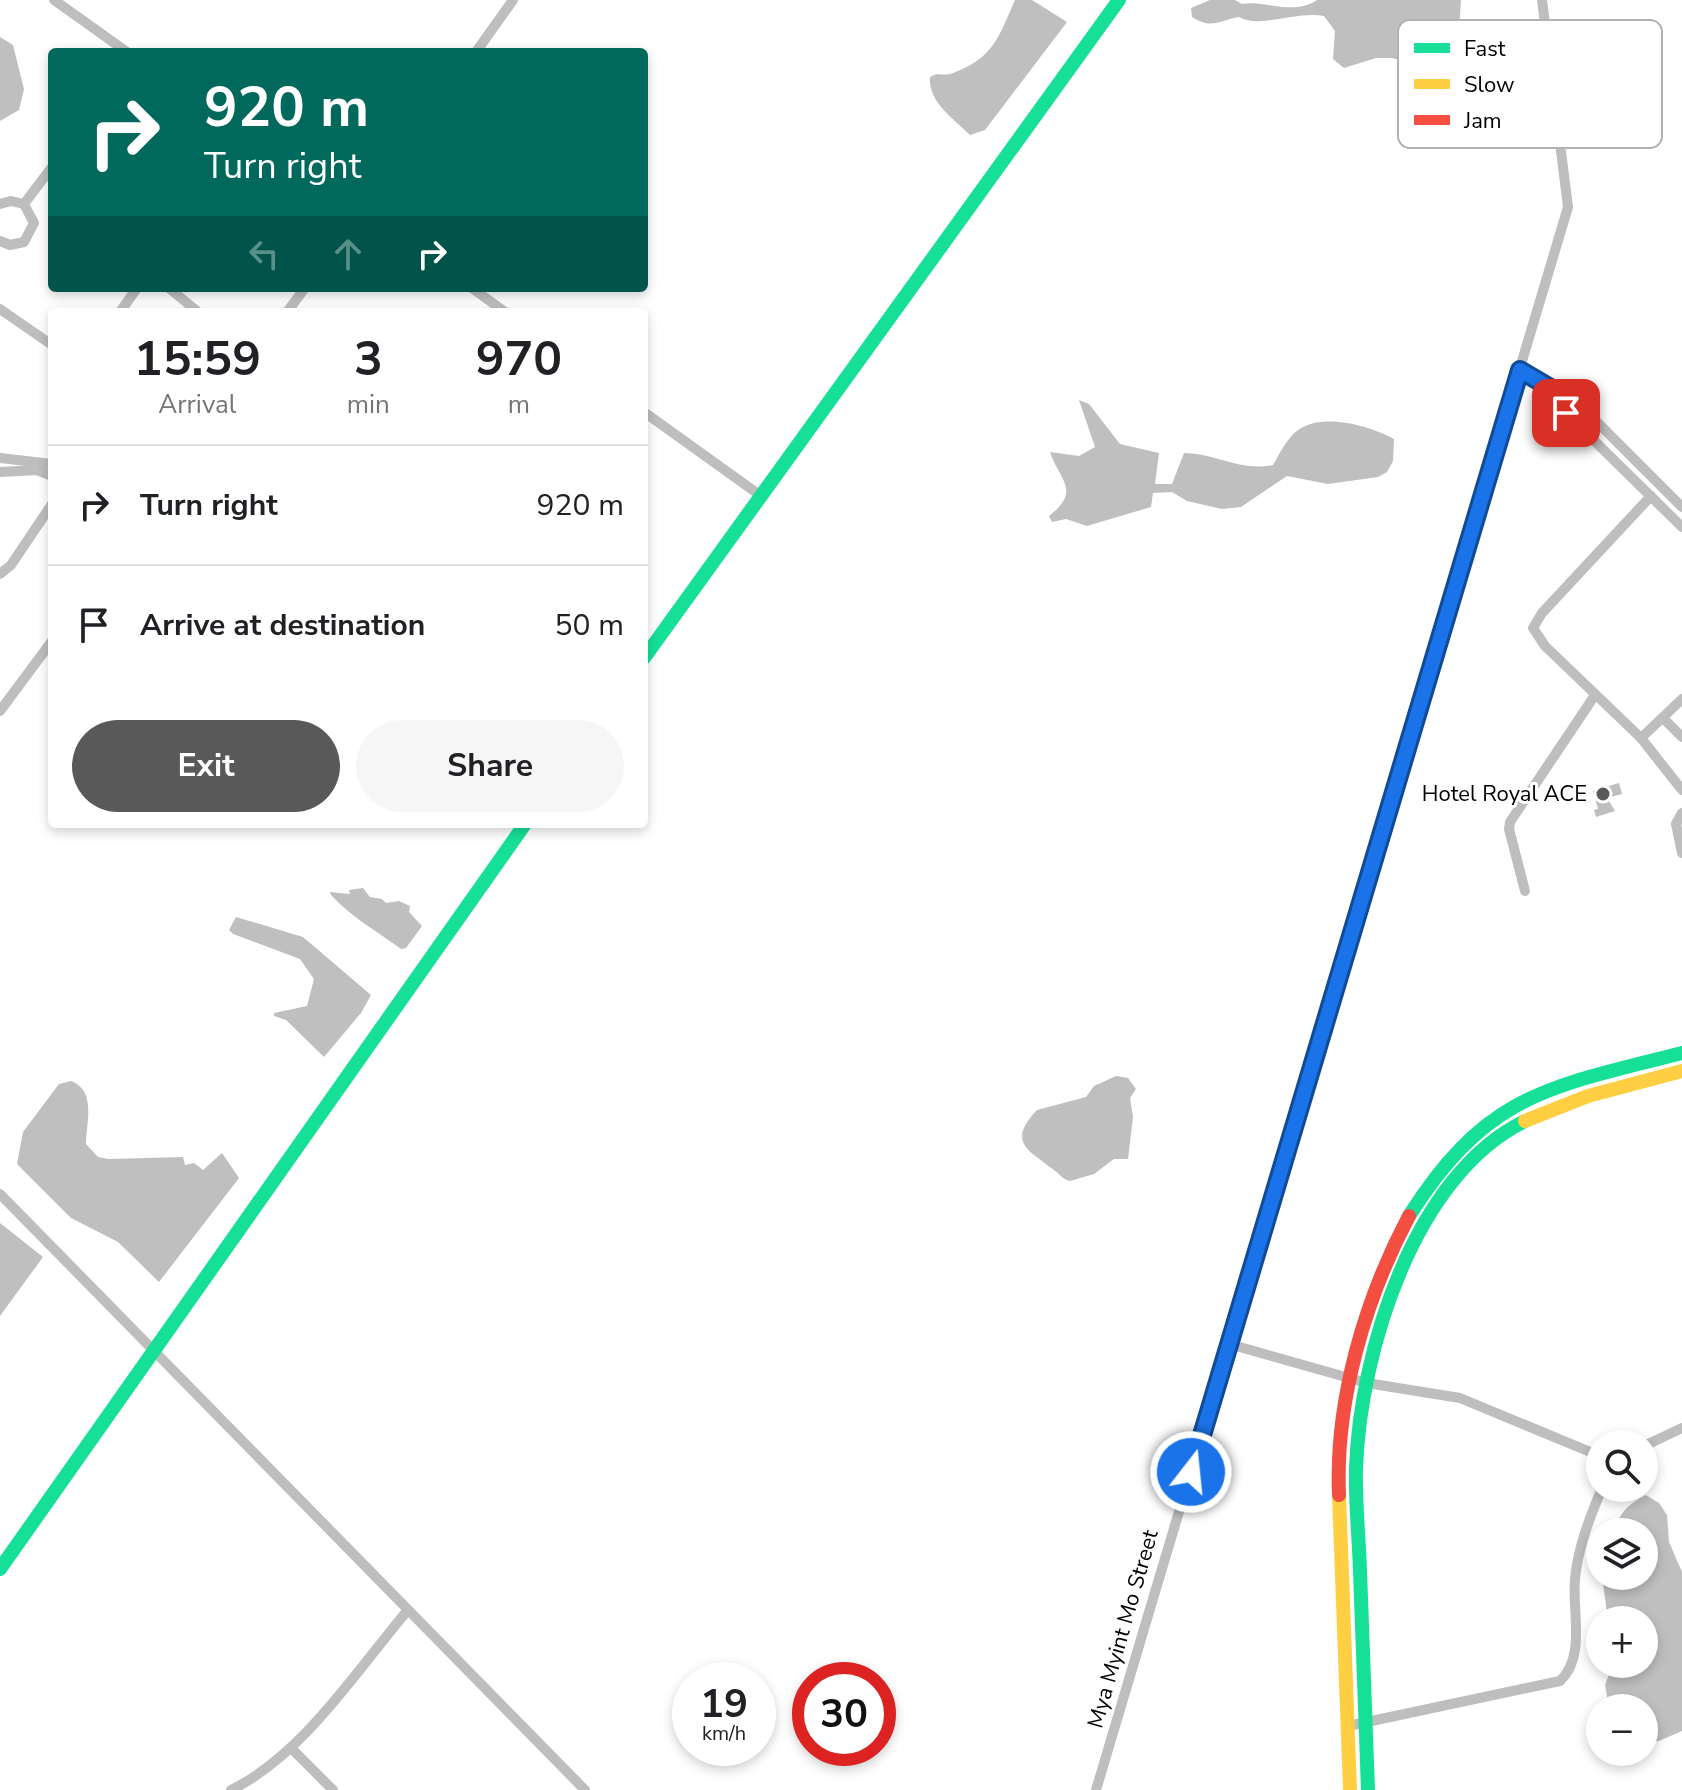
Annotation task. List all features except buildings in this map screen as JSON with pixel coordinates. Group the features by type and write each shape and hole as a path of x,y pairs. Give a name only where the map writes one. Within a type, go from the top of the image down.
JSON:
{"main road":[{"path":"648,652 1119,0"},
{"path":"0,1569 522,828"},
{"path":"1350,1790 1338,1470 1341,1421 1350,1378 1386,1261 1430,1182 1456,1151 1507,1108 1564,1085 1682,1053"},
{"path":"1368,1790 1356,1468 1359,1420 1401,1268 1423,1225 1470,1162 1498,1137 1570,1101 1682,1071"}],"street":[{"path":"54,0 121,48"},
{"path":"479,48 513,0"},
{"name":"Mya Myint Mo Street","path":"1542,0 1545,20"},
{"name":"Mya Myint Mo Street","path":"1096,1790 1568,207 1561,148"},
{"path":"24,204 48,172"},
{"path":"0,204 11,201 24,204 34,223 29,237 17,244 0,241"},
{"path":"170,292 192,308"},
{"path":"478,292 500,308"},
{"path":"0,309 48,342"},
{"path":"1520,370 1573,398 1680,501"},
{"path":"1554,390 1566,413 1682,527"},
{"path":"648,415 761,496"},
{"path":"0,458 48,464"},
{"path":"0,482 4,472 37,470 48,474"},
{"path":"1651,496 1542,613 1533,628 1545,646 1641,738 1682,790"},
{"path":"0,574 11,565 48,510"},
{"path":"0,711 48,646"},
{"path":"1525,891 1509,829 1510,822 1595,695"},
{"path":"1641,738 1682,699"},
{"path":"1664,719 1682,737"},
{"path":"1682,813 1676,824 1682,853"},
{"path":"0,1194 585,1790"},
{"path":"1229,1344 1367,1383 1460,1398 1586,1450"},
{"path":"1658,1439 1682,1428"},
{"path":"1348,1726 1560,1681 1570,1672 1575,1657 1575,1578 1586,1525 1596,1502"},
{"path":"231,1790 261,1775 291,1748 408,1610"},
{"path":"291,1748 333,1790"}],"shaded area":[{"path":"1015,0 1032,0 1067,22 985,130 970,135 938,102 930,86 930,77 967,67 986,53 999,35"},
{"path":"1210,0 1299,7 1317,0 1461,0 1460,20 1398,20 1398,60 1376,58 1344,68 1333,59 1335,31 1324,16 1267,21 1239,17 1211,24 1192,17 1191,8"},
{"path":"0,37 13,45 24,89 19,110 0,121"},
{"path":"1079,400 1089,404 1120,444 1159,453 1155,484 1172,484 1184,453 1250,466 1273,465 1294,433 1320,422 1360,426 1394,439 1393,461 1387,472 1378,477 1328,484 1287,476 1241,507 1222,509 1187,501 1172,492 1153,493 1151,507 1087,526 1066,519 1052,522 1049,516 1059,507 1066,492 1050,452 1079,456 1095,447"},
{"path":"1619,783 1622,794 1607,798 1615,811 1596,817 1594,810 1598,809 1593,791"},
{"path":"363,888 370,897 386,903 399,901 410,906 409,912 422,926 406,948 401,949 356,917 330,892 350,894 349,890"},
{"path":"236,917 303,937 371,995 361,1013 324,1057 286,1020 274,1016 274,1013 307,1006 314,979 300,959 233,934 229,930"},
{"path":"1116,1076 1128,1078 1136,1089 1130,1098 1133,1117 1128,1159 1114,1159 1094,1174 1070,1181 1024,1145 1023,1130 1037,1110 1086,1097 1094,1086"},
{"path":"71,1081 79,1086 87,1100 86,1144 98,1157 183,1157 185,1165 194,1163 203,1170 222,1153 239,1178 159,1282 118,1242 71,1218 17,1164 23,1132 59,1084"},
{"path":"0,1223 43,1257 0,1316"},
{"path":"1634,1502 1659,1503 1667,1515 1669,1542 1682,1572 1682,1731 1659,1741 1658,1694 1607,1694 1605,1685 1608,1678 1658,1678 1658,1606 1606,1606 1604,1590 1658,1590 1658,1518 1620,1518"}],"traffic: fast":[{"path":"648,652 1119,0"},
{"path":"0,1569 522,828"},
{"path":"1409,1216 1466,1143 1495,1119 1525,1101 1558,1087 1682,1053"},
{"path":"1368,1790 1356,1481 1360,1422 1368,1372 1400,1271 1424,1224 1452,1182 1486,1147 1525,1121"}],"traffic: slow":[{"path":"1525,1121 1588,1096 1682,1071"},
{"path":"1339,1495 1350,1790"}],"traffic: jam":[{"path":"1339,1495 1342,1423 1356,1351 1379,1281 1409,1216"}],"place":[{"name":"Hotel Royal ACE","path":"1603,794"}],"route":[{"path":"1191,1472 1520,370 1554,390 1566,413"}]}
